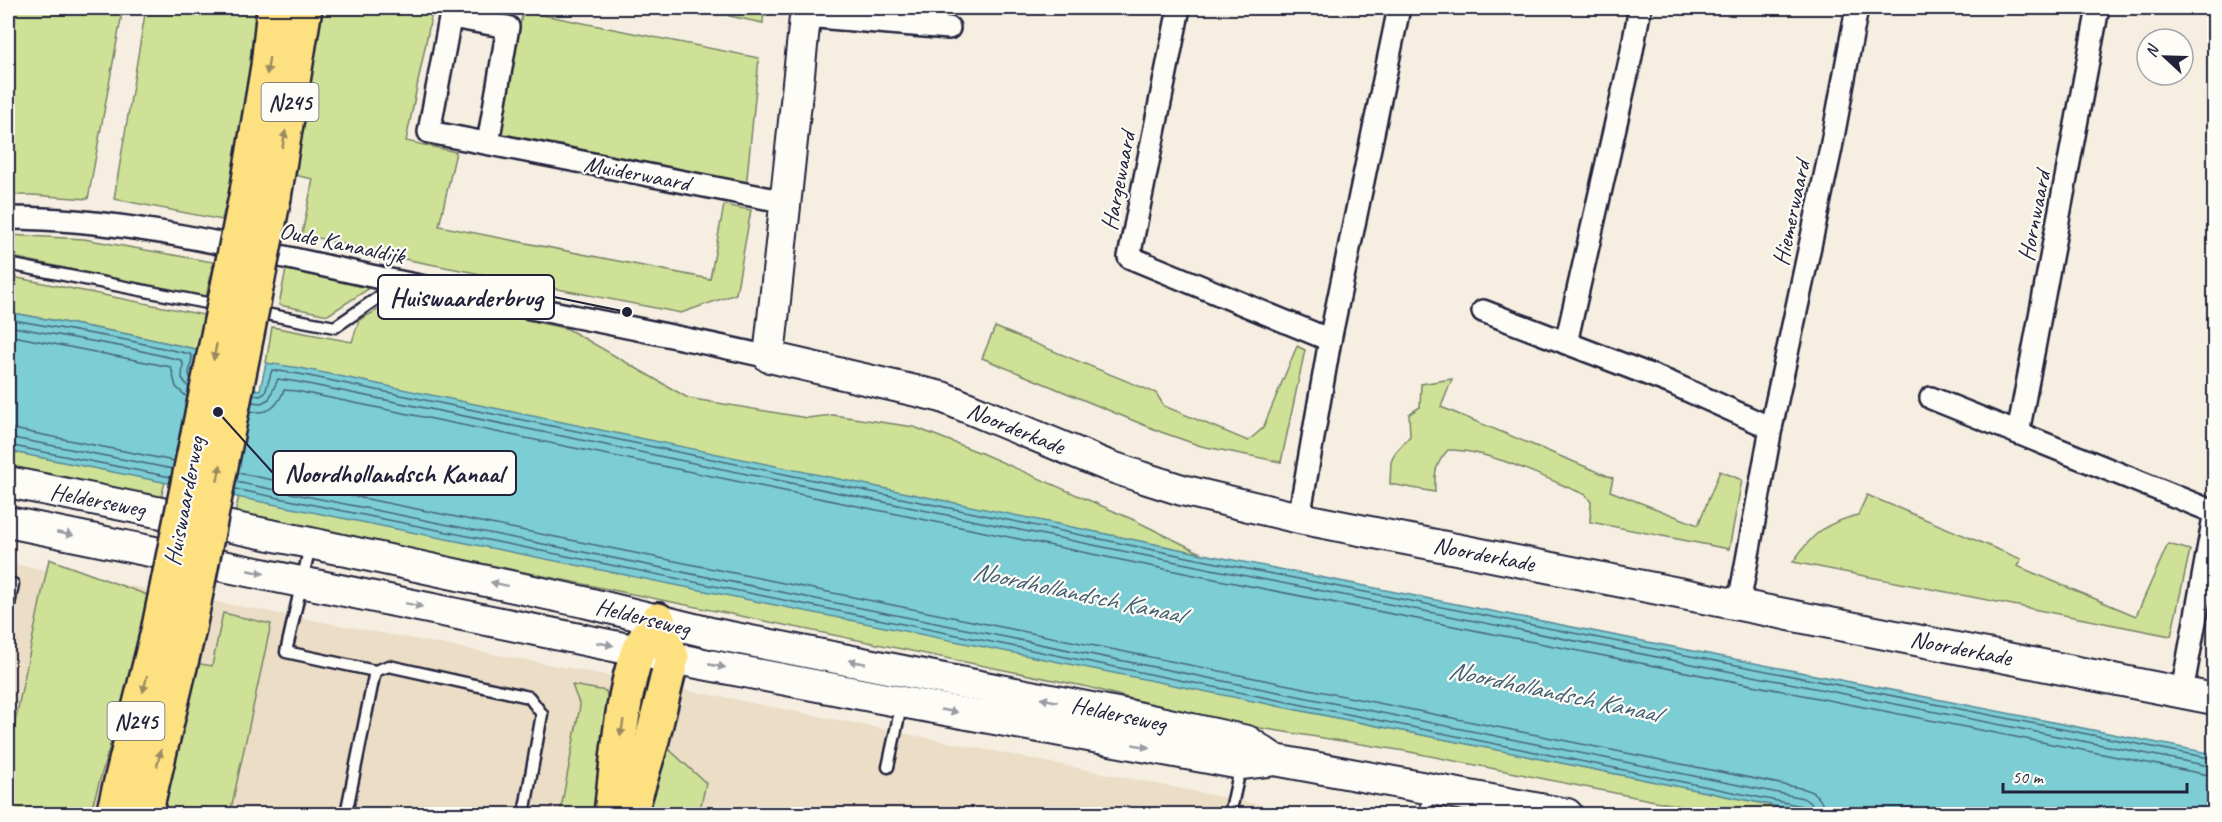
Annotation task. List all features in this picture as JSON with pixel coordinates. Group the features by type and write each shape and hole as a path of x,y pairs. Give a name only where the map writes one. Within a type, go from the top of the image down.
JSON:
{"highway":[{"name":"Huiswaarderweg","path":"260,194 274,8"},
{"name":"Huiswaarderweg","path":"145,814 173,630 260,194 305,8"},
{"path":"611,814 629,684 639,650 658,620"},
{"path":"630,814 651,744 672,658 658,620"},
{"name":"Huiswaarderweg","path":"113,814 173,630"}],"main road":[{"path":"769,357 806,12"},
{"name":"Noorderkade","path":"769,357 942,398 1140,477 1182,490 1299,518 2214,699"},
{"name":"Helderseweg","path":"8,482 310,543 574,600 715,634 905,687"},
{"name":"Helderseweg","path":"8,522 672,658 1127,715 1244,753 1275,759 1428,801 1563,814"}],"street":[{"name":"Hargewaard","path":"1179,8 1129,257 1330,340"},
{"path":"1299,518 1330,340 1399,8"},
{"path":"1566,343 1640,8"},
{"name":"Hiemerwaard","path":"1739,604 1771,428 1831,148 1857,8"},
{"name":"Hornwaard","path":"2018,433 2098,8"},
{"name":"Muiderwaard","path":"488,143 508,27 452,12 429,132 786,202"},
{"path":"806,12 949,28"},
{"name":"Oude Kanaaldijk","path":"8,218 97,221 632,326 769,357"},
{"path":"1483,311 1671,383 1771,428"},
{"path":"1931,398 2214,514 2182,692"}],"lane":[{"path":"8,264 230,308"},
{"path":"242,310 335,327 400,282"},
{"path":"310,543 286,652 375,672 389,666 529,697 542,714 524,814"},
{"path":"8,582 13,584 8,610"},
{"path":"346,814 375,672"},
{"path":"888,767 905,687"},
{"path":"1230,814 1244,753"}],"shaded area":[{"path":"8,563 728,698 1306,814 8,814"}],"green space":[{"path":"8,8 123,8 88,199 8,195"},
{"path":"146,8 257,8 243,114 222,220 114,199"},
{"path":"322,8 433,8 406,141 456,152 439,226 710,279 724,205 751,210 736,294 681,313 409,260 302,234 313,179 294,175"},
{"path":"731,8 764,8 763,23 729,16"},
{"path":"523,11 759,58 746,187 497,137"},
{"path":"8,235 84,239 213,262 206,298 8,256"},
{"path":"286,269 373,286 328,315 279,305"},
{"path":"8,276 204,315 200,350 8,312"},
{"path":"407,294 568,329 688,398 807,418 833,415 914,427 981,453 1134,520 1203,554 266,363 272,327 352,342 359,320"},
{"path":"995,327 1156,393 1164,406 1248,441 1263,428 1297,346 1305,350 1281,462 1201,446 1161,432 982,358"},
{"path":"1452,379 1441,407 1613,478 1610,491 1698,525 1720,471 1742,480 1729,549 1590,522 1591,502 1586,495 1517,466 1481,454 1448,450 1436,470 1435,492 1390,484 1391,462 1395,453 1410,436 1409,414 1420,407 1421,384"},
{"path":"8,451 165,482 161,498 8,467"},
{"path":"1867,495 2021,559 2017,566 2136,616 2168,544 2190,550 2171,636 1793,562 1820,531 1858,515"},
{"path":"239,496 1815,814 1720,814 1405,751 1260,728 1154,705 1088,687 235,513"},
{"path":"49,559 150,596 131,673 90,814 8,814 8,756"},
{"path":"223,613 271,624 230,814 161,814 195,663 212,666"},
{"path":"572,685 606,691 613,723 603,814 560,814 580,706"},
{"path":"662,743 706,783 699,814 644,814"}],"water":[{"path":"8,312 200,350 195,376 260,390 266,363 300,368 1203,554 2214,754 2214,814 1815,814 8,451"}],"place":[{"name":"Huiswaarderbrug","path":"627,312"},
{"name":"Noordhollandsch Kanaal","path":"218,412"}]}
